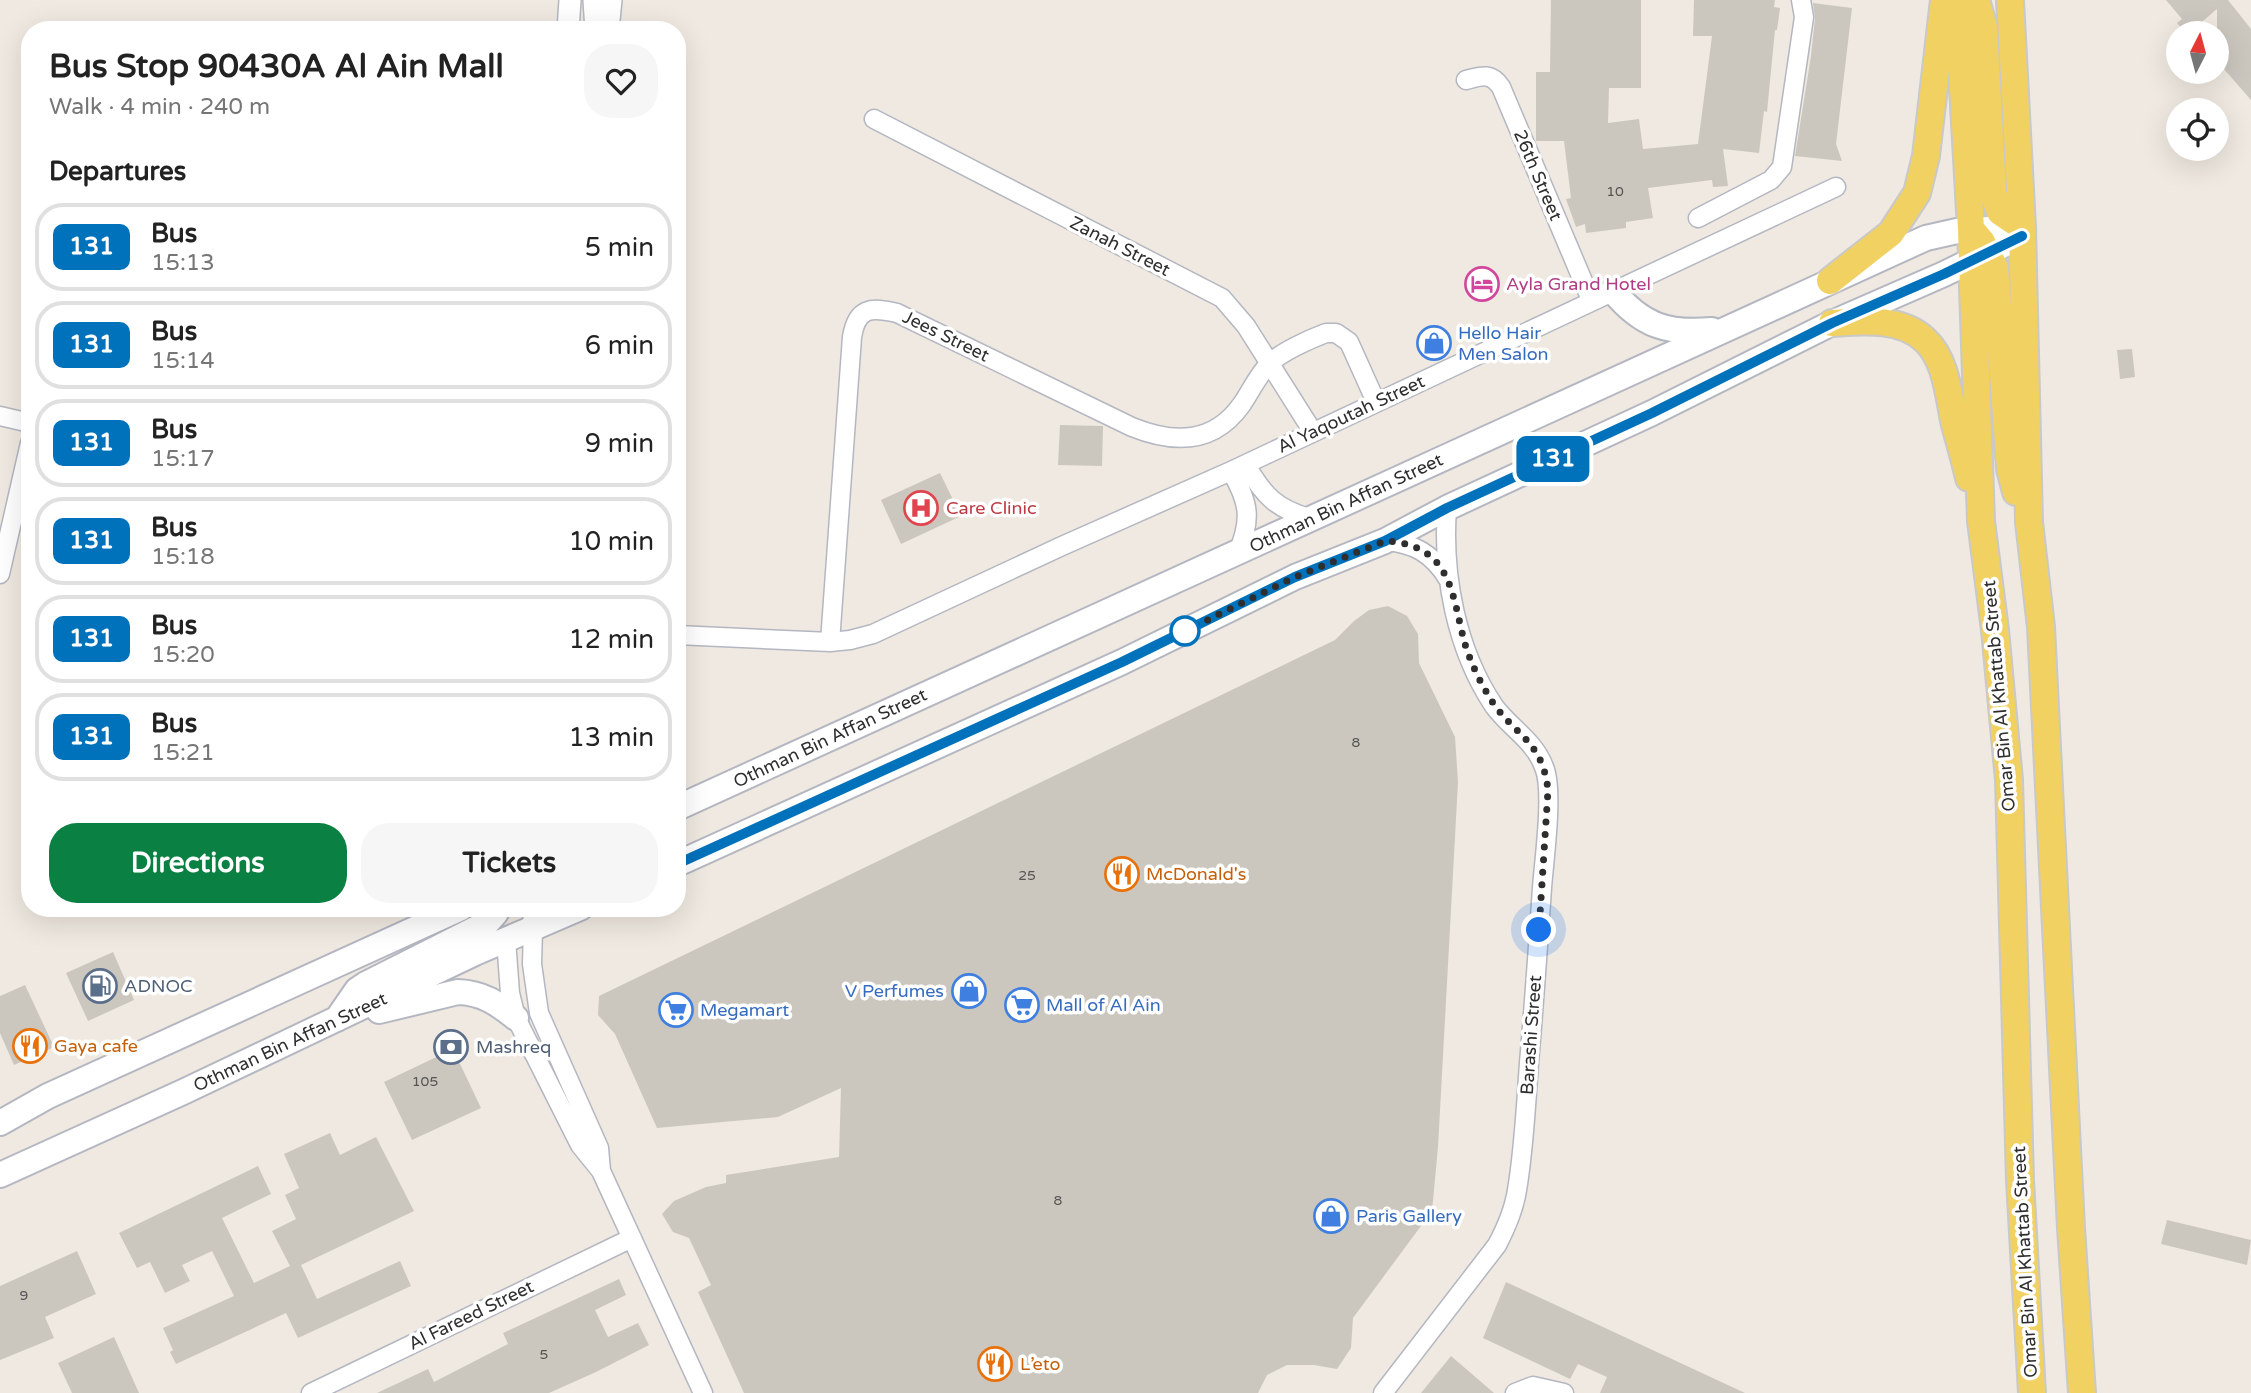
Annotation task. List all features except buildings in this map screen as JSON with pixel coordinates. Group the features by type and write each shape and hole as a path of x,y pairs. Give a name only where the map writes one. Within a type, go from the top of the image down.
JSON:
{"main road":[{"path":"1830,281 1891,233 1917,193 1926,156 1944,0"},
{"path":"1958,0 1971,229 1980,257 1995,268 2010,469 2016,494 2029,522"},
{"path":"1976,0 1984,28 1993,193 2000,212 2022,232"},
{"path":"2010,0 2022,232 2029,522 2041,627 2071,1228 2082,1393"},
{"name":"Othman Bin Affan Street","path":"686,804 1926,238 1971,229 2022,232"},
{"path":"686,860 1109,668 1295,577 1385,541 1447,508 1652,413 1832,323 1980,257 2022,232"},
{"name":"Omar Bin Al Khattab Street","path":"1980,257 1981,521 1995,630 2009,780 2020,1180 2032,1393"},
{"path":"1602,296 1654,325 1676,331 1727,328"},
{"path":"1832,323 1889,323 1926,340 1937,357 1945,380 1981,521"},
{"path":"412,932 427,917"},
{"path":"0,1123 48,1096 443,917"},
{"path":"337,1020 357,990 366,984 487,923 492,917"},
{"name":"Othman Bin Affan Street","path":"0,1175 506,940 534,919"},
{"path":"337,1020 458,992 486,996 516,1018"}],"street":[{"path":"569,21 570,0"},
{"path":"594,0 595,21"},
{"path":"609,21 611,0"},
{"path":"1698,218 1771,180 1782,167 1804,17 1801,0"},
{"name":"26th Street","path":"1466,80 1488,76 1500,87 1602,296"},
{"name":"Zanah Street","path":"874,119 1222,298 1239,316 1313,432"},
{"name":"Al Yaqoutah Street","path":"686,635 830,642 873,635 1062,546 1238,468 1836,187"},
{"name":"Jees Street","path":"830,642 852,337 857,318 865,311 875,309 897,313 1132,427 1166,437 1184,438 1207,434 1225,422 1241,405 1270,363"},
{"path":"1270,363 1317,336 1336,333 1349,342 1376,402"},
{"path":"0,416 21,421"},
{"path":"1238,468 1276,505 1312,519"},
{"path":"1238,468 1248,517 1238,552"},
{"path":"0,572 21,482"},
{"name":"Barashi Street","path":"1383,1393 1497,1245 1506,1227 1517,1191 1545,853 1548,790 1546,769 1528,740 1508,724 1486,692 1466,648 1448,579 1447,508"},
{"name":"Barashi Street","path":"1385,541 1401,542 1429,555 1448,579"},
{"path":"506,917 510,993 516,1018 580,1145 601,1171 698,1391"},
{"path":"534,919 532,964 539,1013 599,1148 601,1171"},
{"name":"Al Fareed Street","path":"311,1393 632,1238"},
{"path":"1515,1393 1533,1386 1564,1393"}],"bus line":[{"name":"131","path":"686,860 1122,662 1295,577 1385,541 1447,508 1652,413 1832,323 2022,236"}],"place":[{"name":"Ayla Grand Hotel","path":"1482,284"},
{"name":"Hello Hair Men Salon","path":"1434,343"},
{"name":"Care Clinic","path":"921,508"},
{"name":"McDonald's","path":"1122,874"},
{"name":"ADNOC","path":"100,986"},
{"name":"V Perfumes","path":"969,991"},
{"name":"Mall of Al Ain","path":"1022,1005"},
{"name":"Megamart","path":"676,1010"},
{"name":"Gaya cafe","path":"30,1046"},
{"name":"Mashreq","path":"451,1047"},
{"name":"Paris Gallery","path":"1331,1216"},
{"name":"L’eto","path":"995,1364"}],"route":[{"path":"1185,631 1295,577 1385,541 1401,542 1429,555 1448,579 1466,648 1486,692 1508,724 1528,740 1546,769 1548,790 1539,930"}]}
